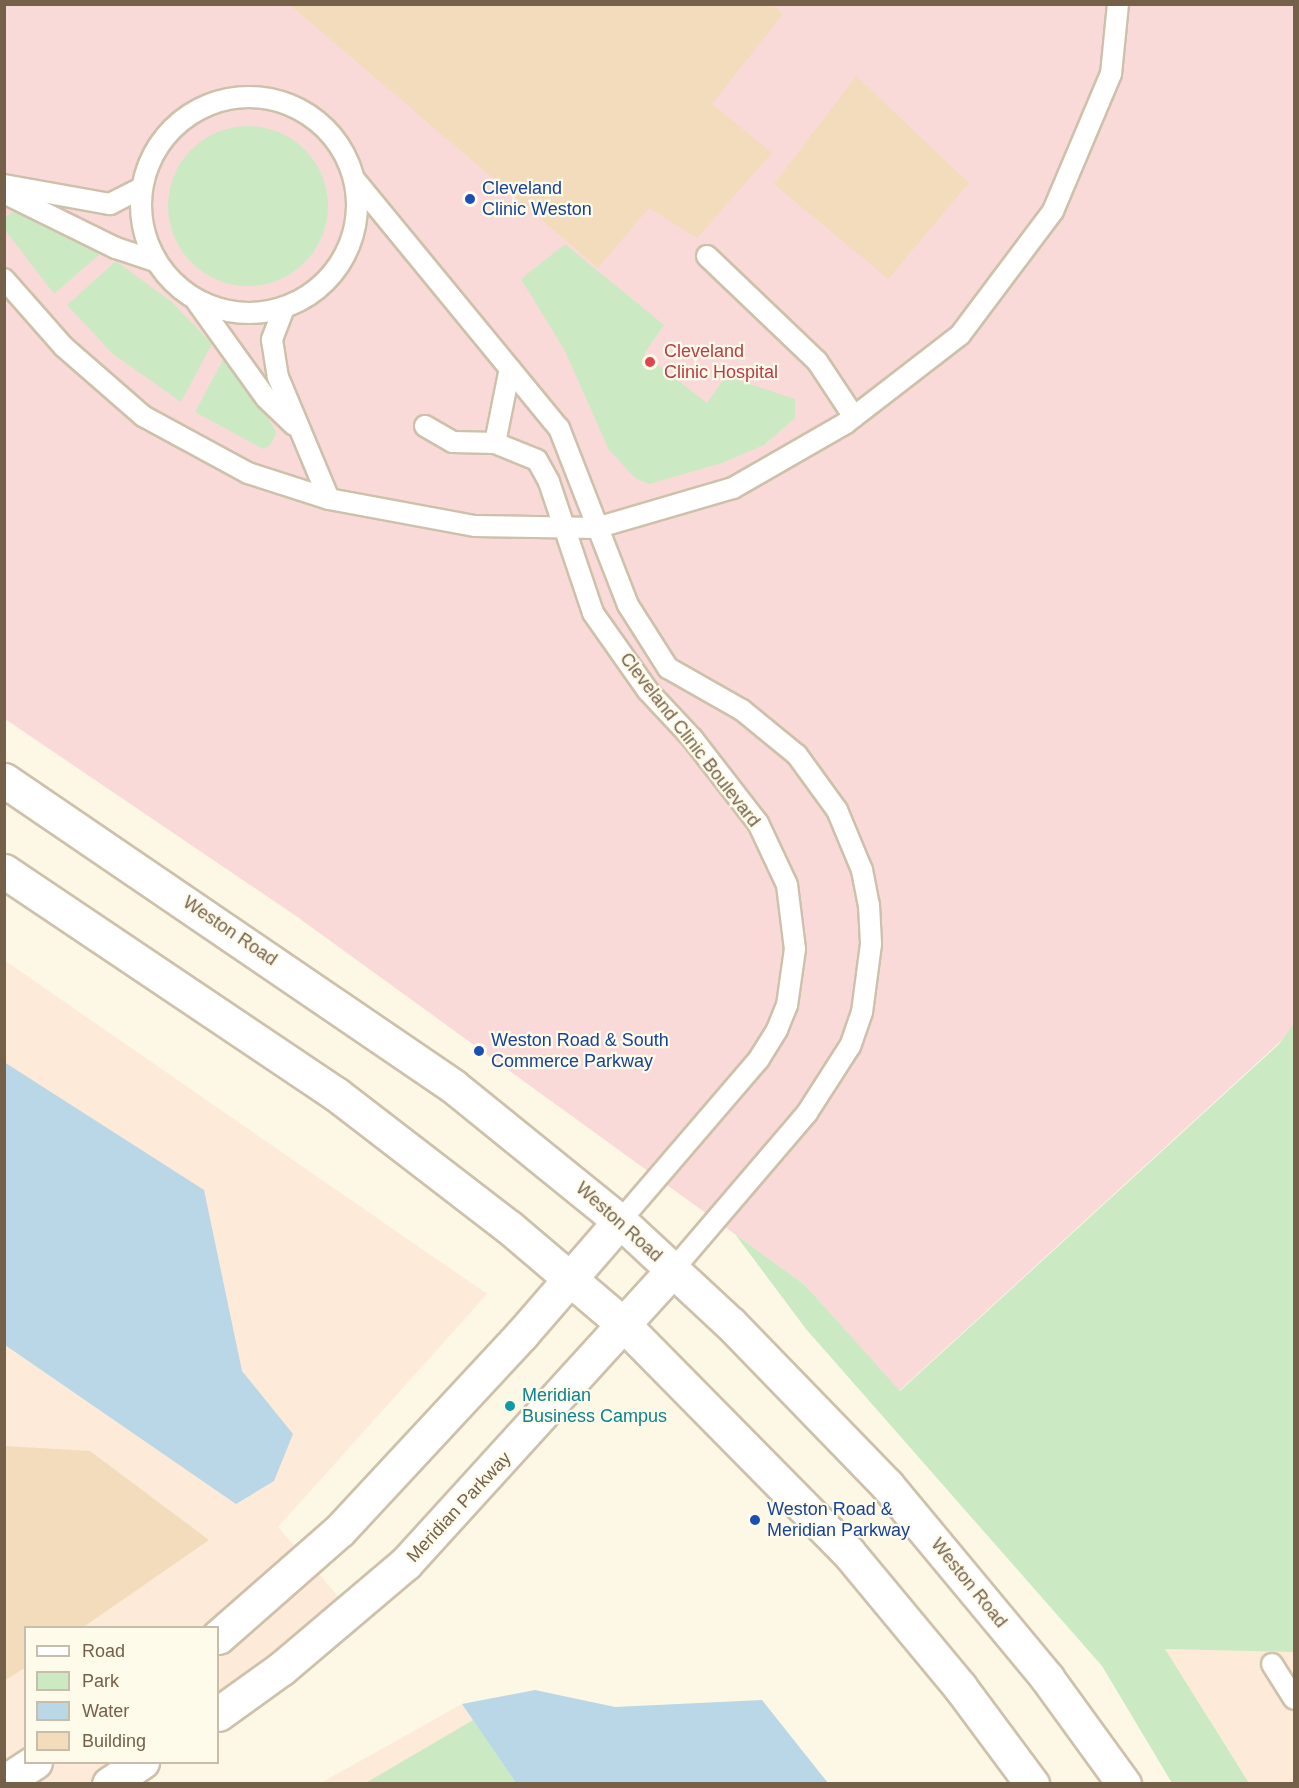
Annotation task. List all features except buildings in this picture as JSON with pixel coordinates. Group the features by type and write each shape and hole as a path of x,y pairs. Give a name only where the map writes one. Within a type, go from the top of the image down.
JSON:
{"main road":[{"name":"Weston Road","path":"4,780 453,1086 620,1221 774,1367 887,1485 1047,1678 1124,1784"},
{"path":"4,871 336,1094 570,1277 624,1325 848,1552 960,1687 1032,1784"},
{"path":"219,1636 340,1530 620,1221"},
{"name":"Meridian Parkway","path":"219,1713 282,1668 406,1563 673,1270"},
{"path":"4,1782 32,1764"},
{"path":"109,1784 139,1764"}],"lane":[{"path":"4,279 64,347 143,416 248,473 329,499 475,526 564,530 596,528 734,488 854,417 960,335 1053,211 1111,74 1118,4"},
{"path":"195,300 223,310 254,314 284,308 309,296 329,279 349,249 358,215 355,180 342,147 318,120 288,103 253,96 218,100 185,116 160,141 147,163 141,188 140,214 155,261 173,283 195,300 234,348 266,398 300,431"},
{"name":"Cleveland Clinic Boulevard","path":"355,180 559,428 596,528 628,605 668,668 705,686 770,730 816,777 850,838 869,905 868,978 862,1012 850,1046 807,1113 673,1270"},
{"path":"4,185 110,204 141,188"},
{"path":"4,193 116,248 155,261"},
{"path":"707,256 817,361 854,417"},
{"path":"284,308 272,340 278,377 329,499"},
{"path":"425,426 453,442 495,443 510,368"},
{"name":"Cleveland Clinic Boulevard","path":"495,443 537,460 549,482 592,613 648,691 692,738 758,823 779,865 793,916 791,979 777,1030 759,1059 620,1221"},
{"path":"1272,1664 1294,1699"}],"shaded area":[{"name":"Cleveland Clinic Hospital","path":"4,5 1294,5 1294,1029 899,1391 805,1285 296,916 5,719"},
{"path":"4,960 487,1294 278,1527 352,1612 219,1713 219,1626 24,1626 24,1764 140,1764 109,1783 5,1783"},
{"path":"1164,1648 1294,1652 1294,1783 1249,1783"},
{"path":"462,1704 516,1783 319,1784"}],"green space":[{"path":"248,126 264,127 279,132 293,139 305,149 315,161 322,175 327,190 327,222 322,237 315,251 305,263 293,273 279,280 264,285 248,286 232,285 217,280 203,273 191,263 181,251 174,237 169,222 168,206 169,190 174,175 181,161 191,149 203,139 217,132 232,127"},
{"path":"13,212 50,226 100,254 54,294 5,230 5,217"},
{"path":"565,244 664,325 644,354 707,403 726,376 795,399 795,418 764,445 722,463 649,484 635,478 609,450 565,351 521,279"},
{"path":"116,261 172,302 212,344 181,402 113,354 67,305"},
{"path":"226,354 275,429 276,435 269,446 263,449 195,412"},
{"path":"1294,1024 1294,1652 1165,1649 1249,1783 1172,1783 1102,1666 806,1329 735,1234 805,1285 900,1391 1279,1044"},
{"path":"473,1720 516,1783 364,1784"}],"water":[{"path":"4,1062 204,1190 242,1371 293,1434 274,1481 236,1504 5,1345"},
{"path":"535,1690 615,1707 762,1700 828,1783 516,1783 462,1704"}],"place":[{"name":"Cleveland Clinic Weston","path":"470,199"},
{"name":"Cleveland Clinic Hospital","path":"650,362"},
{"name":"Weston Road & South Commerce Parkway","path":"479,1051"},
{"name":"Meridian Business Campus","path":"510,1406"},
{"name":"Weston Road & Meridian Parkway","path":"755,1520"}]}
